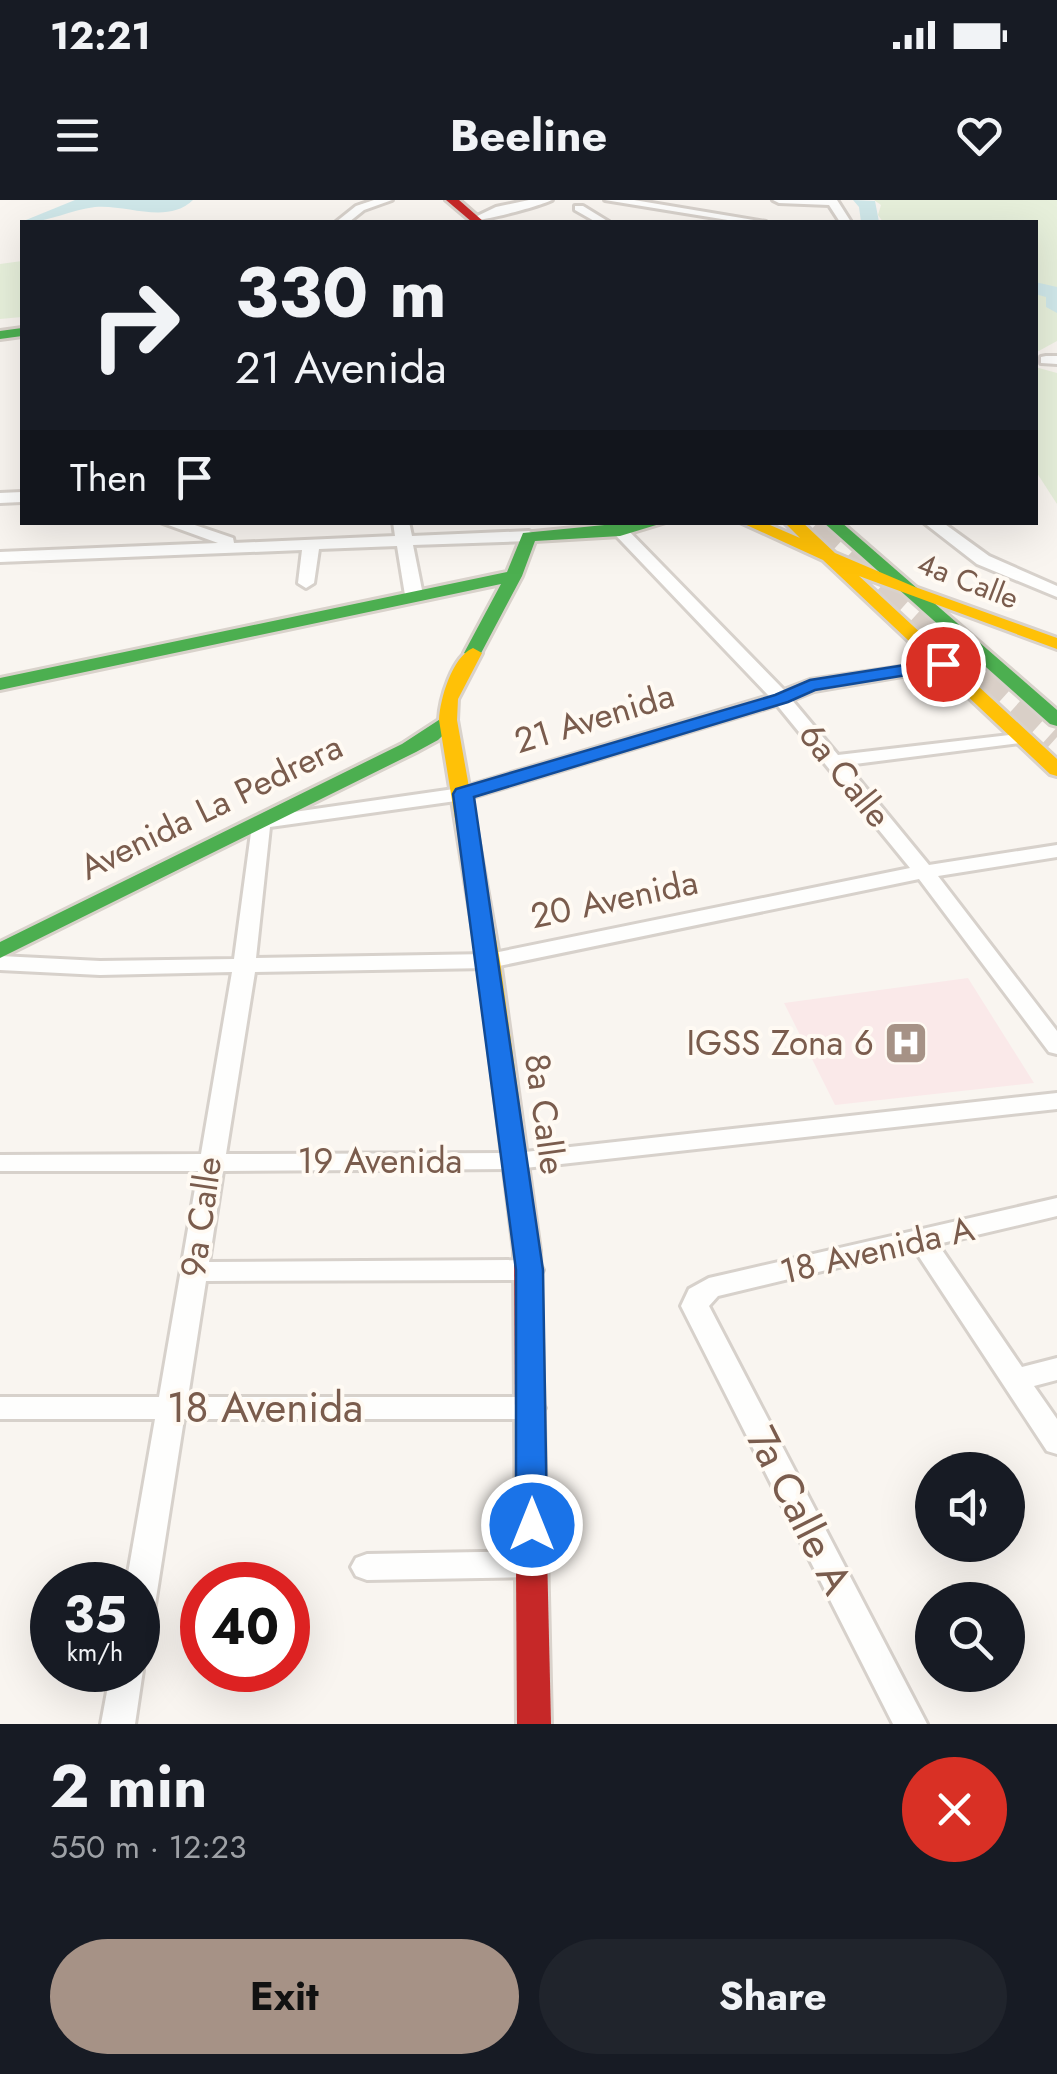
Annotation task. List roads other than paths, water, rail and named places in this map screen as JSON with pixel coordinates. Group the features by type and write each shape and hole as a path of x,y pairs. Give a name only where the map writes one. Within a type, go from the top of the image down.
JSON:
{"main road":[{"name":"4a Calle","path":"755,525 835,562 1057,646"},
{"path":"795,525 1057,770"},
{"path":"834,525 1057,720"},
{"path":"529,536 616,527"},
{"name":"8a Calle","path":"529,536 514,576 449,698 448,720 464,794 489,960 530,1270 534,1724"},
{"path":"0,684 514,576"},
{"path":"949,626 990,622"},
{"name":"Avenida La Pedrera","path":"0,951 431,736 448,720"}],"street":[{"path":"345,220 360,208 386,200"},
{"path":"612,200 747,220"},
{"path":"778,200 832,201"},
{"path":"459,212 547,205"},
{"path":"579,208 600,220"},
{"path":"178,525 244,546"},
{"path":"935,525 984,560 1057,592"},
{"name":"6a Calle","path":"616,527 781,698 924,872 1057,1047"},
{"path":"0,557 311,544 402,531 529,536"},
{"path":"402,531 414,596"},
{"path":"306,584 311,544"},
{"name":"21 Avenida","path":"260,822 464,794 810,686 943,664"},
{"path":"833,761 1020,736"},
{"name":"9a Calle","path":"146,1562 209,1160 244,966 260,822"},
{"name":"20 Avenida","path":"0,963 100,968 489,960 924,872 1057,851"},
{"name":"19 Avenida","path":"0,1163 516,1161 1057,1101"},
{"name":"18 Avenida A","path":"698,1296 708,1288 1057,1207"},
{"path":"922,1240 1057,1443"},
{"path":"194,1272 530,1270"},
{"name":"7a Calle A","path":"698,1296 695,1306 910,1724"},
{"path":"1015,1380 1057,1369"},
{"name":"18 Avenida","path":"0,1408 530,1408"},
{"path":"367,1567 532,1564"},
{"path":"118,1724 124,1692"}],"waterway":[{"path":"36,220 90,202 153,207 184,200"},
{"path":"862,200 868,205 870,220"},
{"path":"1038,289 1056,293 1057,307"}],"tunnel":[{"path":"821,525 1057,737"}],"place":[{"name":"IGSS Zona 6","path":"906,1043"}]}
